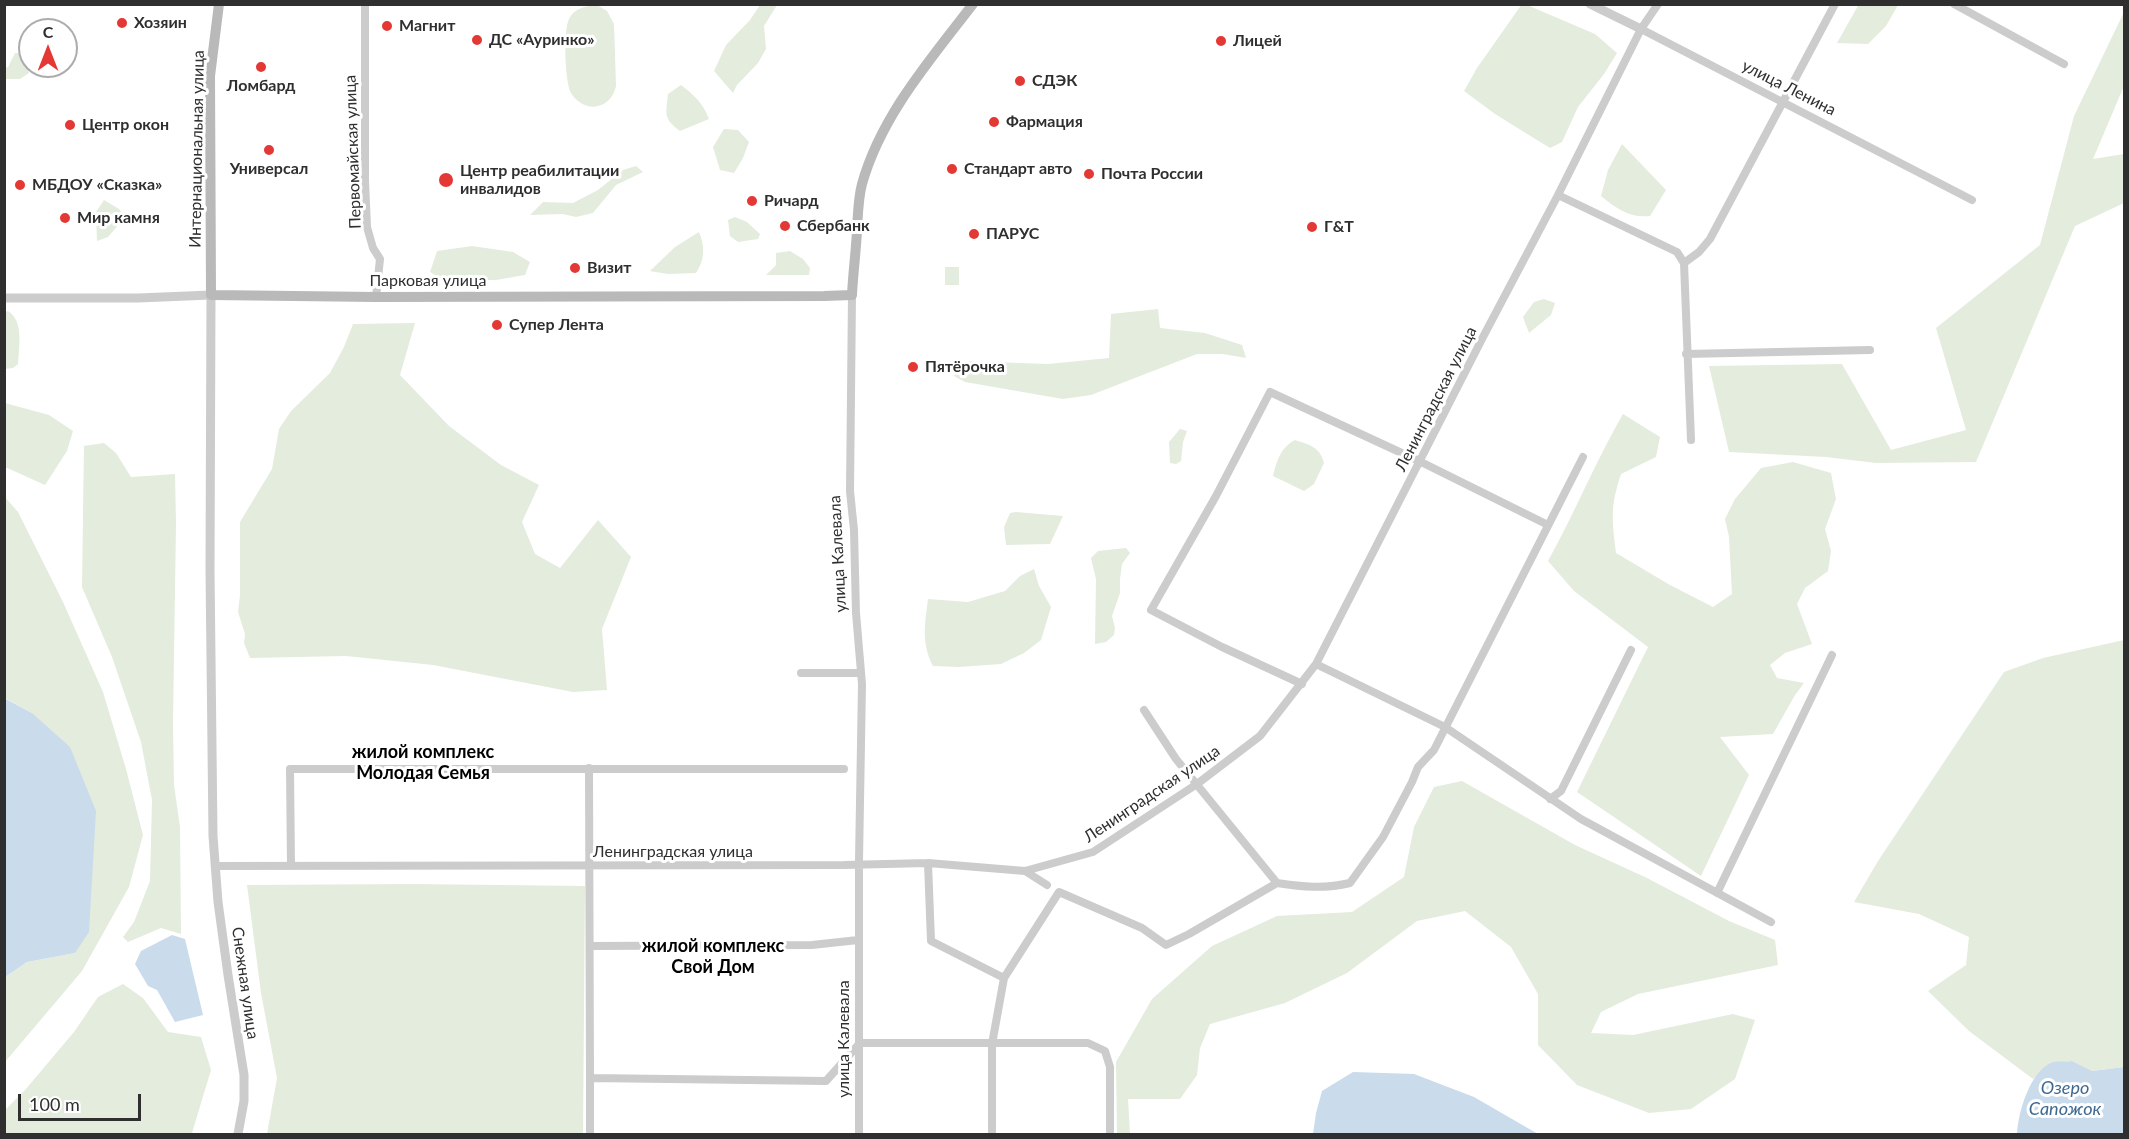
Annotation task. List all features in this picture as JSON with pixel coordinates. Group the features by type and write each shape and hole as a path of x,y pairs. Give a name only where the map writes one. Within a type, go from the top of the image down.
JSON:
{"main road":[{"name":"Интернациональная улица","path":"211,295 210,76 219,4"},
{"name":"улица Калевала","path":"852,295 858,204 868,166 903,97 973,4"},
{"name":"Парковая улица","path":"211,295 376,297 852,295"}],"street":[{"name":"Первомайская улица","path":"365,4 365,181 367,227 373,248 380,259 376,297"},
{"name":"улица Ленина","path":"1590,4 1972,200"},
{"name":"Ленинградская улица","path":"215,866 928,863 1025,871 1093,852 1197,784 1260,736 1316,664 1641,29 1658,4"},
{"path":"1684,263 1699,252 1710,239 1835,4"},
{"path":"1953,4 2064,64"},
{"path":"1558,195 1677,252 1684,263 1691,440"},
{"name":"Парковая улица","path":"4,298 138,298 211,295"},
{"name":"Снежная улица","path":"211,295 210,570 213,836 228,975 244,1075 244,1101 238,1134"},
{"name":"улица Калевала","path":"852,295 850,491 861,672 858,940 859,1134"},
{"path":"1686,354 1870,351"},
{"path":"1302,684 1222,647 1151,610 1216,496 1270,392 1419,461 1548,525"},
{"path":"992,1134 992,1044 1004,978 1059,892 1142,928 1166,945 1277,883 1304,888 1333,887 1350,883 1383,837 1418,767 1434,750 1583,457"},
{"path":"1550,799 1562,790 1631,650"},
{"path":"1717,893 1832,655"},
{"path":"1316,664 1445,728 1581,819 1772,922"},
{"path":"801,674 861,672"},
{"path":"1144,710 1176,759 1277,883"},
{"path":"590,768 590,1134"},
{"path":"291,866 290,769 844,769 860,772"},
{"path":"928,863 931,941 1004,978"},
{"path":"1025,871 1047,885"},
{"path":"590,946 812,945 858,940"},
{"path":"590,1078 826,1081 860,1043 1088,1043 1105,1051 1110,1067 1110,1134"}],"green space":[{"path":"1522,4 1595,34 1617,53 1578,107 1562,142 1550,148 1495,114 1464,91 1477,68"},
{"path":"1859,4 1898,5 1886,26 1868,44 1837,43"},
{"path":"597,5 607,11 614,24 616,86 609,100 603,104 590,106 576,100 571,93 566,68 565,45 567,25 574,12"},
{"path":"760,5 777,5 764,26 766,49 758,63 737,85 733,93 714,71 726,45 750,20"},
{"path":"2124,12 2124,86 2093,159 2124,154 2124,203 2075,226 1976,462 1876,463 1826,457 1729,452 1709,366 1842,364 1891,450 1966,430 1936,328 2040,245 2074,116"},
{"path":"15,53 18,53 18,78 22,78 5,79 5,68 8,67"},
{"path":"681,85 698,100 709,119 680,131 668,119 666,112 668,94"},
{"path":"724,129 738,130 749,142 734,173 720,170 713,147"},
{"path":"1622,144 1666,190 1650,216 1636,216 1624,212 1601,196 1608,170"},
{"path":"636,166 643,172 616,185 593,213 576,217 563,214 530,215 543,202 573,203 598,190 623,170"},
{"path":"104,200 119,209 125,217 108,237 97,241 96,212"},
{"path":"735,217 747,222 760,234 758,239 738,242 730,236 728,220"},
{"path":"699,232 703,253 696,273 668,274 650,271 675,247"},
{"path":"472,246 513,252 530,262 525,275 496,280 445,281 430,272 437,251"},
{"path":"790,251 803,259 810,268 809,275 766,275 776,265 776,253"},
{"path":"945,267 959,267 959,285 945,285"},
{"path":"1544,299 1555,303 1551,315 1529,333 1523,317 1534,302"},
{"path":"1158,309 1160,328 1205,333 1242,345 1246,358 1223,354 1197,354 1091,395 1063,399 965,382 954,376 963,361 1048,364 1109,358 1111,314"},
{"path":"8,311 13,315 18,328 19,350 18,364 13,368 5,369 5,312"},
{"path":"415,323 400,375 449,426 501,465 539,485 522,522 535,554 560,568 598,520 631,557 602,629 607,690 573,692 433,665 346,656 250,658 244,643 245,634 238,612 240,522 272,469 279,429 291,411 330,373 353,324"},
{"path":"5,403 49,415 73,431 67,451 45,485 5,467"},
{"path":"1623,414 1660,437 1656,457 1621,474 1613,513 1616,553 1713,607 1732,594 1729,537 1725,519 1735,499 1761,468 1793,462 1831,473 1836,499 1825,529 1831,551 1828,571 1805,588 1797,604 1812,644 1785,653 1770,665 1777,678 1804,683 1773,734 1720,737 1749,775 1701,876 1577,792 1648,647 1574,591 1548,561"},
{"path":"1180,429 1187,431 1181,461 1176,464 1170,463 1169,442"},
{"path":"1295,440 1317,450 1324,463 1314,484 1304,491 1273,476 1283,451"},
{"path":"104,443 116,453 131,477 175,474 173,723 174,785 180,827 181,934 161,928 128,942 123,937 134,922 150,881 152,800 141,742 112,657 82,587 84,446"},
{"path":"4,496 18,512 63,602 103,692 143,835 129,887 82,971 5,1062 5,977 27,962 75,953 32,713 5,698"},
{"path":"1010,513 1063,516 1050,544 1006,545 1004,527"},
{"path":"1126,548 1130,553 1122,564 1120,593 1112,616 1114,635 1106,642 1095,644 1096,579 1091,558 1098,551"},
{"path":"1034,569 1039,586 1051,607 1041,640 1024,653 1001,664 933,666 925,641 928,599 968,602 1005,591 1020,576"},
{"path":"2124,640 2124,1067 2091,1071 2072,1061 2052,1063 2033,1079 1969,1031 1928,991 1966,965 1969,937 1919,914 1854,902 1878,861 2004,672 2043,658"},
{"path":"1462,781 1575,845 1647,878 1729,921 1775,940 1778,965 1638,994 1601,1012 1591,1033 1633,1035 1733,1014 1755,1020 1735,1079 1691,1109 1649,1113 1577,1085 1538,1045 1538,994 1511,947 1465,911 1417,921 1347,973 1285,1003 1210,1024 1200,1048 1197,1075 1180,1099 1128,1099 1130,1134 1117,1134 1116,1062 1152,999 1212,946 1277,916 1352,912 1404,877 1414,827 1434,787"},
{"path":"247,885 585,886 583,1134 267,1134 277,1078 261,993"},
{"path":"123,984 143,998 168,1032 201,1037 211,1070 192,1133 5,1134 5,1110 74,1032 98,997"}],"water":[{"path":"4,698 32,713 70,747 96,811 89,932 75,953 27,962 5,977"},
{"path":"172,935 185,939 203,1015 175,1022 157,990 148,986 135,964 141,951"},
{"name":"Озеро Сапожок","path":"2072,1061 2092,1071 2124,1067 2124,1134 2017,1134 2023,1104 2038,1074 2053,1062"},
{"path":"1353,1072 1414,1074 1474,1097 1538,1134 1313,1134 1322,1091"}],"place":[{"name":"Хозяин","path":"122,23"},
{"name":"Магнит","path":"387,26"},
{"name":"ДС «Ауринко»","path":"477,40"},
{"name":"Лицей","path":"1221,41"},
{"name":"Ломбард","path":"261,67"},
{"name":"СДЭК","path":"1020,81"},
{"name":"Фармация","path":"994,122"},
{"name":"Центр окон","path":"70,125"},
{"name":"Универсал","path":"269,150"},
{"name":"Стандарт авто","path":"952,169"},
{"name":"Почта России","path":"1089,174"},
{"name":"Центр реабилитации инвалидов","path":"446,180"},
{"name":"МБДОУ «Сказка»","path":"20,185"},
{"name":"Ричард","path":"752,201"},
{"name":"Мир камня","path":"65,218"},
{"name":"Сбербанк","path":"785,226"},
{"name":"Г&Т","path":"1312,227"},
{"name":"ПАРУС","path":"974,234"},
{"name":"Визит","path":"575,268"},
{"name":"Супер Лента","path":"497,325"},
{"name":"Пятёрочка","path":"913,367"}],"district":[{"name":"жилой комплекс Молодая Семья","path":"423,762"},
{"name":"жилой комплекс Свой Дом","path":"713,956"}]}
